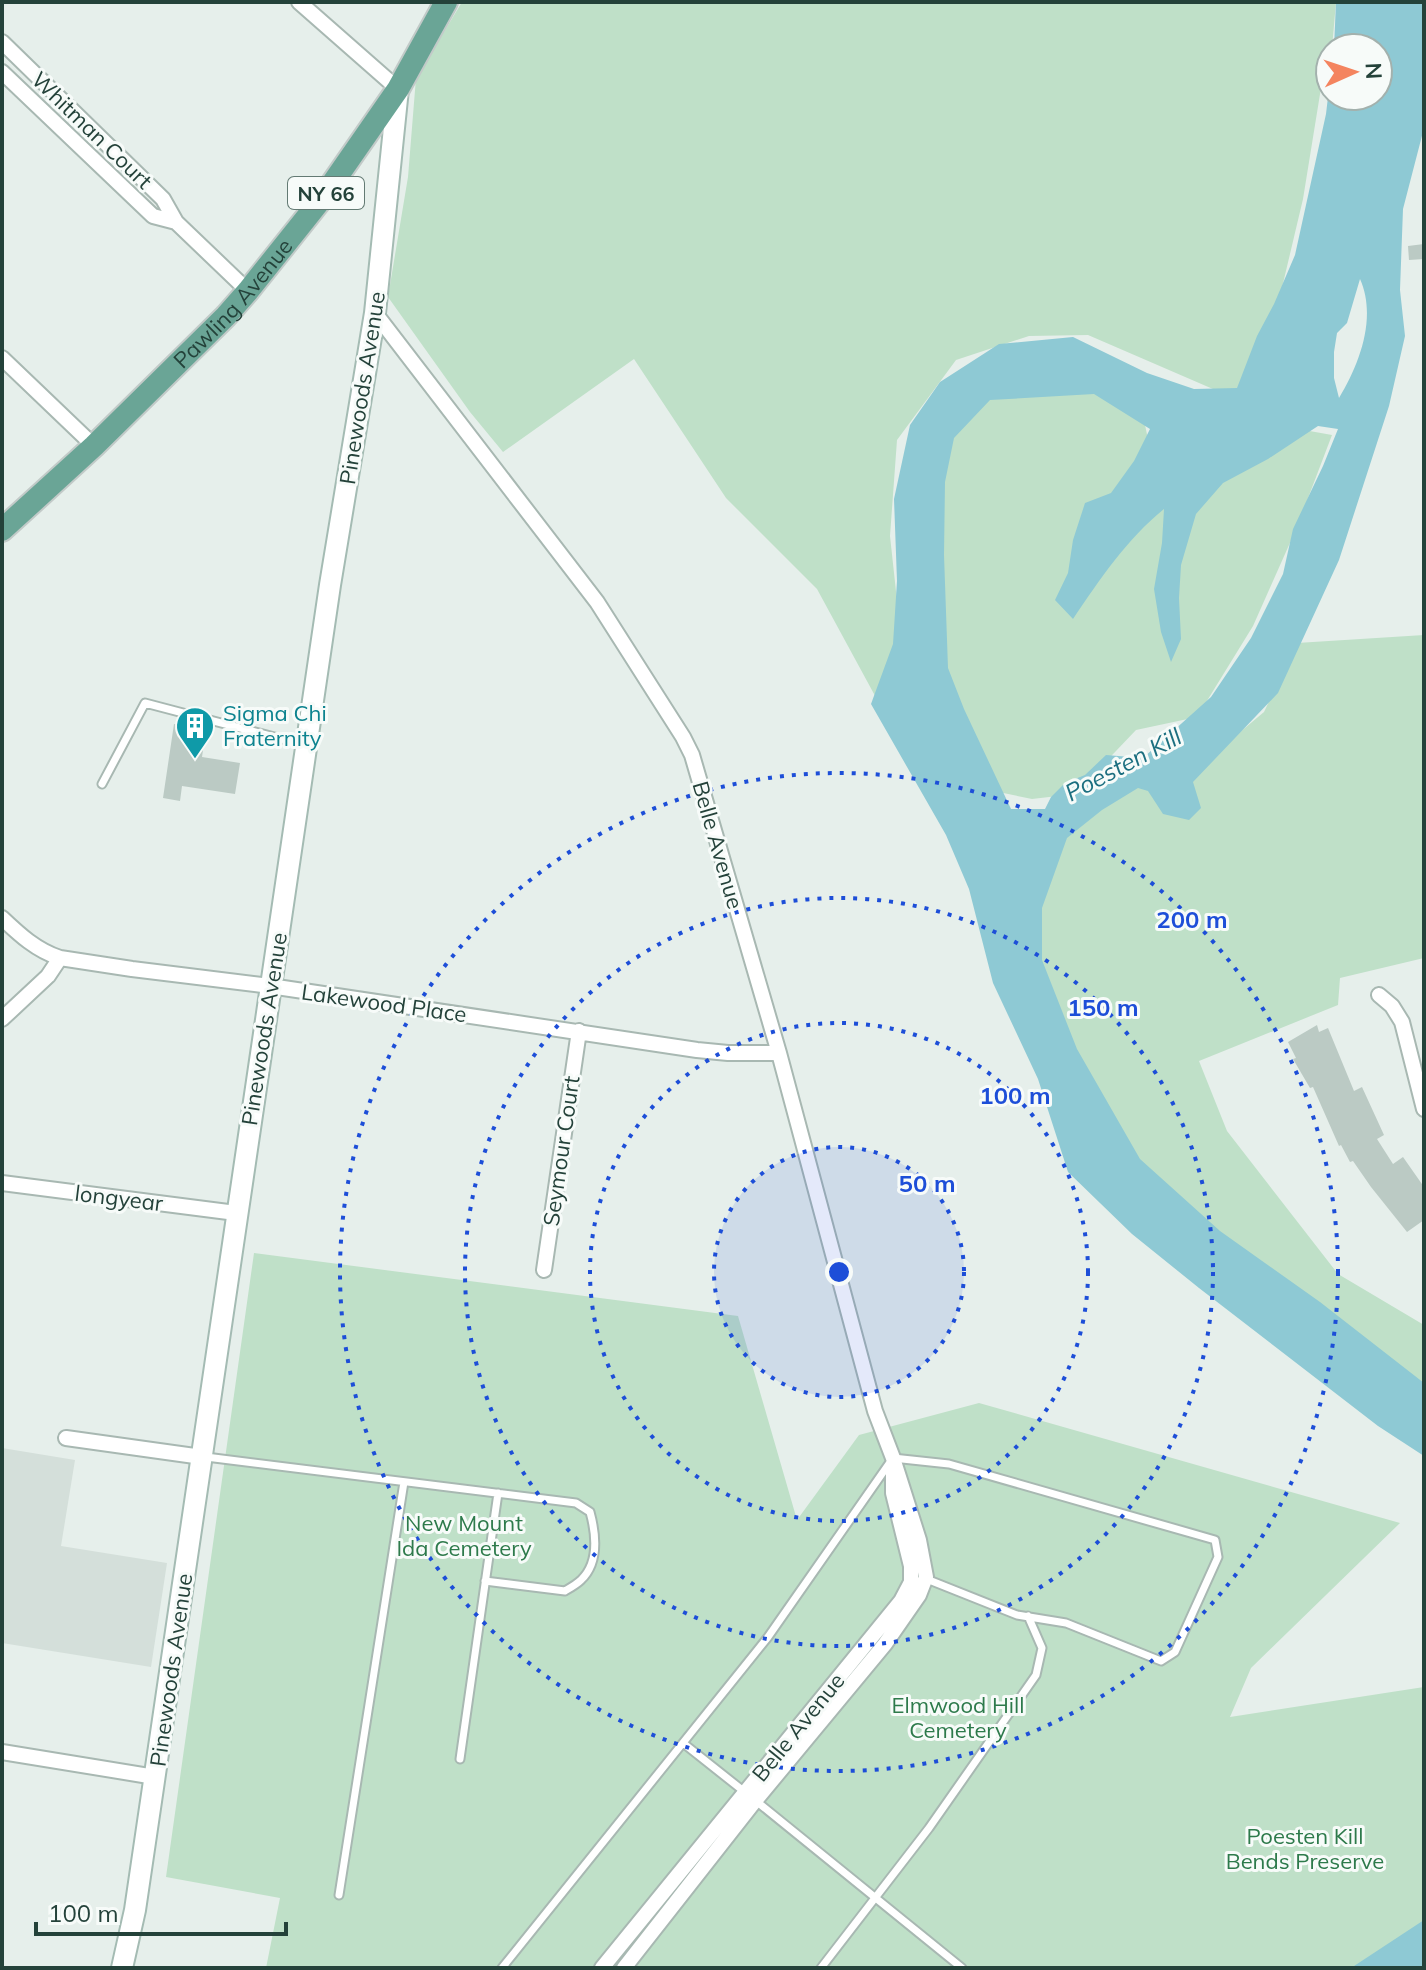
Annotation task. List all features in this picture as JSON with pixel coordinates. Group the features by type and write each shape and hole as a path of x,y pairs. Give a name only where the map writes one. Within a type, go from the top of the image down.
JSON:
{"main road":[{"name":"Pawling Avenue","path":"2,530 94,446 248,291 323,197 398,89 446,2"}],"street":[{"path":"299,2 398,89"},
{"name":"Whitman Court","path":"2,42 163,199 176,222 248,291"},
{"name":"Whitman Court","path":"2,72 153,216 176,222"},
{"name":"Pinewoods Avenue","path":"122,1968 135,1910 330,585 375,313 398,89"},
{"name":"Belle Avenue","path":"375,313 597,602 692,755 779,1053 875,1411 919,1540 926,1577 919,1595 885,1644 602,1968"},
{"path":"2,358 94,446"},
{"name":"Lakewood Place","path":"2,918 25,940 60,958 697,1050 779,1053"},
{"path":"2,1019 48,976 60,958"},
{"path":"1379,995 1392,1006 1402,1022 1424,1109"},
{"name":"Seymour Court","path":"544,1270 579,1031"},
{"name":"longyear","path":"2,1183 236,1213"},
{"path":"66,1438 202,1457"},
{"name":"Belle Avenue","path":"624,1968 750,1796 901,1601 911,1582 911,1566 893,1493 893,1458"},
{"path":"2,1752 155,1777"}],"lane":[{"path":"68,135 82,120"},
{"path":"102,784 145,703 306,745"},
{"path":"202,1457 576,1503 590,1512 595,1533 594,1557 582,1579 565,1591 485,1581"},
{"path":"502,1968 768,1637 893,1458 949,1464 1215,1540 1218,1557 1175,1652 1161,1661 1066,1623 1017,1615 926,1577 911,1582"},
{"path":"339,1895 404,1482"},
{"path":"460,1759 498,1493"},
{"path":"821,1968 929,1828 1036,1675 1042,1648 1028,1616"},
{"path":"683,1743 962,1968"}],"shaded area":[{"path":"2,1448 75,1460 61,1546 167,1563 151,1667 2,1643"}],"green space":[{"path":"462,2 1336,2 1333,32 1314,32 1314,112 1317,112 1303,199 1276,313 1243,402 1088,335 1029,336 956,360 897,440 890,536 903,656 924,786 817,589 726,498 634,359 503,452 470,412 388,297 408,177 416,78"},
{"path":"1093,389 1144,420 1162,507 1304,430 1332,435 1297,527 1253,626 1197,717 1136,730 1075,794 1032,799 964,785 938,603 937,489 954,433 993,395"},
{"path":"1424,635 1424,958 1340,978 1338,1005 1199,1061 1227,1131 1338,1274 1424,1325 1424,1398 1247,1270 1132,1153 1076,1060 1038,962 1035,906 1062,835 1137,784 1190,774 1264,712 1297,643"},
{"path":"254,1253 738,1316 797,1520 859,1435 979,1403 1400,1523 1251,1668 1230,1717 1424,1687 1424,1941 1389,1968 266,1968 280,1898 166,1877"}],"water":[{"name":"Poesten Kill","path":"1336,2 1424,2 1424,128 1403,209 1400,290 1405,336 1389,406 1339,560 1278,693 1193,782 1201,808 1189,820 1163,814 1148,791 1138,788 1102,810 1067,838 1042,908 1042,960 1077,1049 1140,1159 1220,1231 1320,1302 1424,1383 1424,1456 1378,1426 1199,1288 1132,1234 1068,1172 1038,1079 993,983 969,889 946,835 871,704 893,644 897,581 894,499 910,425 940,382 999,344 1073,337 1147,373 1194,389 1237,388 1257,336 1295,255 1326,114 1394,112 1394,32 1335,32","holes":["1360,279 1365,294 1364,340 1354,370 1339,398 1334,378 1337,333 1347,323","1094,394 1150,429 1134,461 1111,493 1085,503 1073,540 1068,573 1055,600 1073,619 1126,546 1164,509 1154,589 1161,632 1171,662 1181,639 1181,565 1196,514 1223,483 1268,459 1318,426 1338,429 1293,529 1283,574 1251,638 1211,697 1143,758 1106,755 1085,775 1065,783 1051,797 1045,809 1011,809 948,668 945,482 954,438 990,400"]},
{"path":"1424,1920 1424,1966 1351,1968"}],"building":[{"path":"1424,244 1424,259 1409,260 1408,246"},
{"name":"Sigma Chi Fraternity","path":"174,724 206,729 202,757 240,763 235,794 182,786 180,801 163,798"},
{"path":"1317,1025 1319,1032 1328,1028 1354,1091 1362,1087 1384,1135 1377,1139 1393,1164 1403,1157 1424,1187 1424,1220 1407,1232 1339,1146 1313,1087 1310,1088 1293,1059 1296,1058 1288,1042"}],"place":[{"name":"Sigma Chi Fraternity","path":"195,760"}],"park label":[{"name":"New Mount Ida Cemetery","path":"464,1536"},
{"name":"Elmwood Hill Cemetery","path":"958,1718"},
{"name":"Poesten Kill Bends Preserve","path":"1305,1848"}]}
